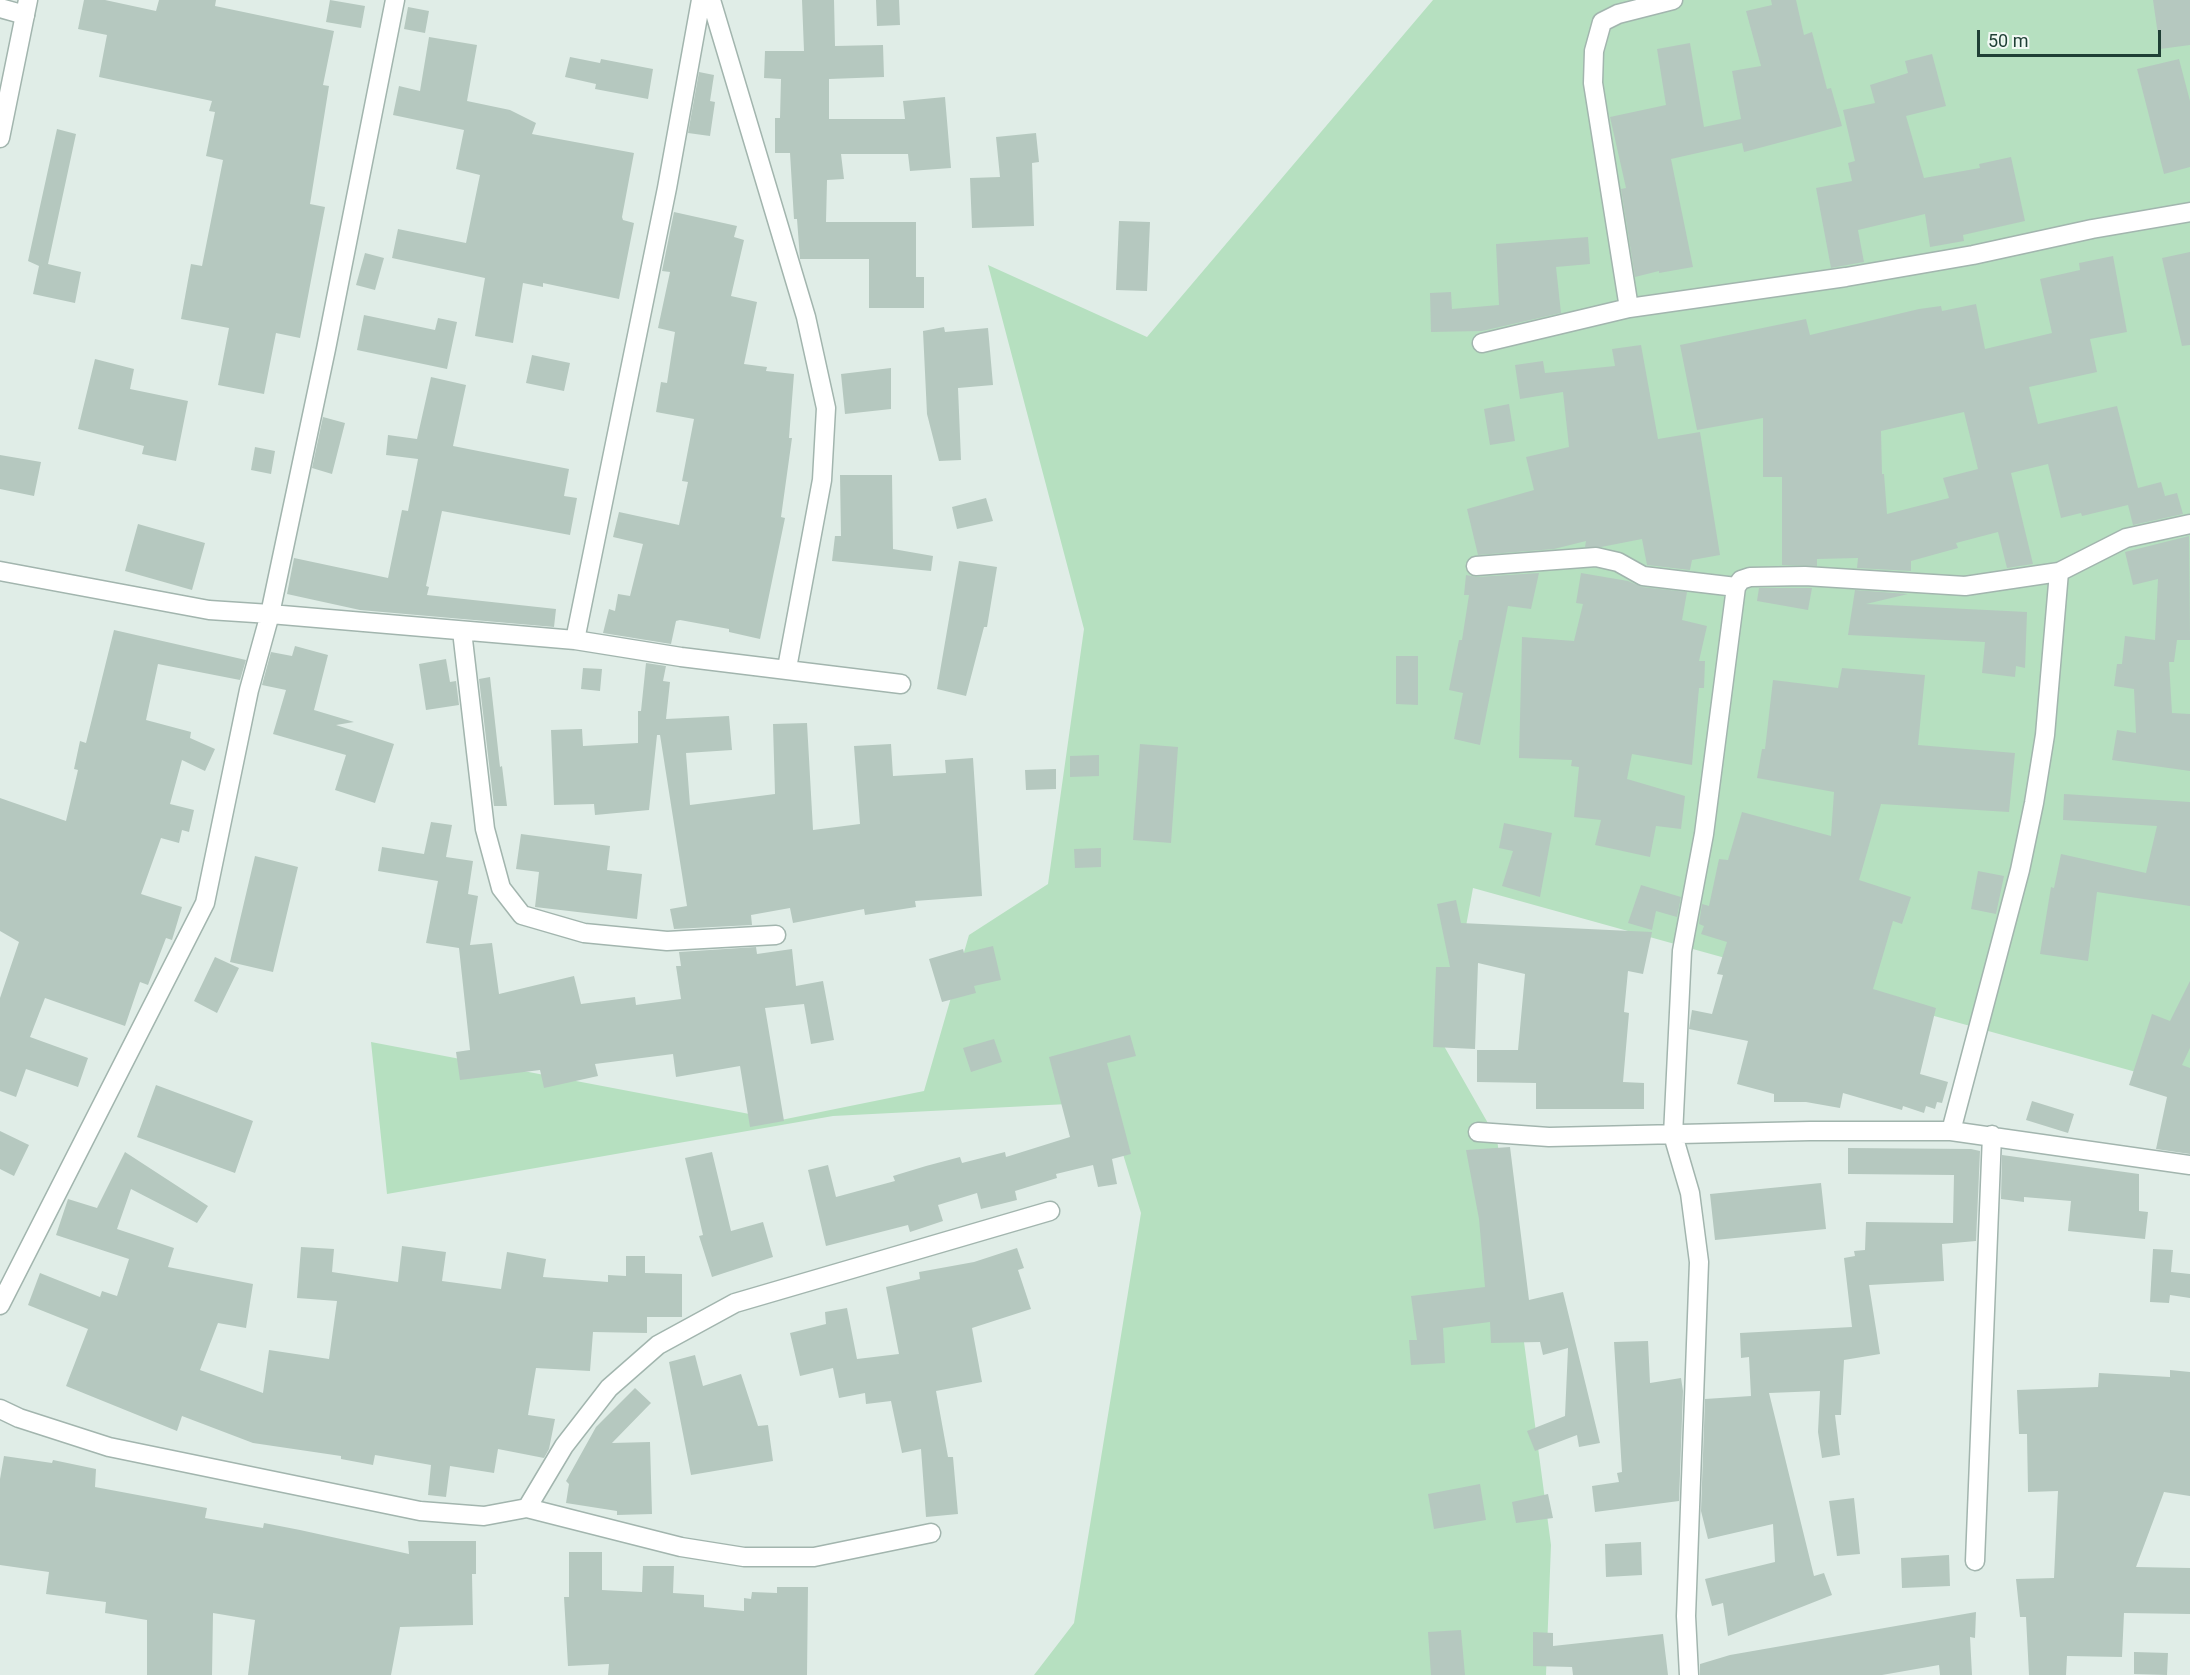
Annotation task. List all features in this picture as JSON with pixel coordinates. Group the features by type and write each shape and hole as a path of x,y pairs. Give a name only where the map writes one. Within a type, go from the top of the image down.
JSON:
{"street":[{"path":"0,1305 205,903 249,690 270,614 329,338 395,0"},
{"path":"575,640 667,188 701,0"},
{"path":"711,0 806,317 826,408 822,480 787,668"},
{"path":"1629,308 1593,83 1594,51 1602,22 1618,14 1673,0"},
{"path":"0,8 27,8 0,138"},
{"path":"1482,343 1629,308 1858,275 2190,212"},
{"path":"1689,1675 1686,1616 1699,1262 1690,1193 1673,1135 1682,951 1704,834 1736,587 1741,580 1750,577 1805,576 1965,586 2059,572 2126,538 2190,524"},
{"path":"1476,566 1596,557 1618,562 1643,576 1736,587"},
{"path":"0,571 209,610 575,640 681,657 787,668 901,684"},
{"path":"1951,1131 2020,870 2034,803 2045,735 2059,572"},
{"path":"462,632 485,829 501,888 522,915 584,933 667,941 776,934"},
{"path":"1478,1132 1549,1137 1951,1131 1992,1135 2190,1165"},
{"path":"1975,1561 1992,1135"},
{"path":"527,1508 564,1446 609,1388 658,1345 735,1303 1050,1211"},
{"path":"0,1409 109,1447 420,1511 483,1516 527,1508 681,1547 744,1557 814,1557 931,1533"}],"green space":[{"path":"1433,0 2190,0 2190,1087 1473,888 1444,1046 1497,1139 1551,1545 1546,1675 1034,1675 1074,1623 1141,1213 1107,1102 833,1116 387,1194 371,1042 781,1120 924,1091 969,935 1048,884 1084,629 988,265 1147,337"}],"building":[{"path":"84,0 105,0 156,11 159,0 216,0 215,6 334,31 323,85 329,86 310,204 325,207 300,338 276,333 264,394 218,385 229,328 181,319 191,264 202,266 223,160 206,156 215,112 209,111 212,101 99,77 107,35 78,29"},
{"path":"330,0 365,6 361,28 326,22"},
{"path":"802,0 834,0 835,46 883,45 884,77 829,79 829,119 905,119 903,101 945,97 951,168 910,171 908,154 841,154 844,179 827,180 826,222 916,222 916,277 924,277 924,308 869,308 869,259 800,259 797,219 794,219 790,153 775,153 775,118 780,118 781,79 764,78 765,51 804,51"},
{"path":"876,0 899,0 900,25 877,26"},
{"path":"1771,0 1796,0 1804,35 1812,32 1827,89 1831,88 1842,126 1744,152 1742,143 1671,159 1693,267 1659,273 1659,271 1635,277 1621,189 1626,188 1610,117 1666,105 1657,49 1690,43 1704,127 1741,119 1732,71 1761,66 1746,11 1772,5"},
{"path":"2153,0 2190,0 2190,45 2160,49"},
{"path":"408,7 429,11 425,33 404,29"},
{"path":"429,37 477,45 467,101 510,110 536,123 532,134 634,153 622,217 623,220 634,223 619,299 543,283 543,287 523,283 513,343 475,336 485,278 392,258 398,229 466,243 480,175 456,169 464,130 393,115 399,86 420,91"},
{"path":"1932,54 1946,106 1906,116 1924,178 1980,168 1979,164 2011,157 2025,221 1963,235 1964,241 1930,247 1925,214 1858,230 1864,262 1831,268 1816,188 1852,181 1848,163 1855,161 1843,110 1875,103 1870,85 1908,73 1905,61"},
{"path":"570,57 600,63 601,59 653,69 648,99 595,89 596,84 565,77"},
{"path":"2179,59 2190,101 2190,167 2164,174 2137,69"},
{"path":"699,72 714,75 710,101 715,102 710,136 688,133"},
{"path":"57,129 76,134 48,264 81,272 75,303 33,294 39,266 28,261"},
{"path":"1036,133 1039,162 1032,163 1034,226 972,228 970,178 1000,177 996,137"},
{"path":"674,212 737,226 734,237 744,240 731,296 757,302 744,364 767,367 766,371 794,374 789,438 792,438 781,517 785,518 760,639 729,632 729,629 680,620 676,621 671,644 603,633 609,609 615,611 618,594 630,596 643,544 613,537 619,512 679,525 688,482 682,481 694,419 656,412 661,382 667,383 675,332 658,328 670,272 662,271"},
{"path":"1119,221 1150,222 1147,291 1116,290"},
{"path":"1588,237 1590,264 1556,267 1561,313 1482,331 1431,332 1430,293 1451,292 1452,309 1499,305 1496,244"},
{"path":"2190,252 2190,345 2182,346 2162,258"},
{"path":"365,253 384,258 375,290 356,285"},
{"path":"2113,256 2127,332 2090,339 2097,372 2029,387 2038,424 2117,406 2138,488 2161,482 2165,496 2177,493 2183,514 2133,525 2128,505 2082,516 2081,513 2061,518 2048,464 2011,473 2033,564 2007,568 1998,532 1956,543 1958,548 1911,561 1911,571 1857,568 1858,558 1817,559 1817,566 1782,565 1782,477 1763,477 1763,418 1697,430 1680,345 1806,319 1810,335 1919,309 1941,306 1942,311 1976,304 1985,349 2052,333 2040,279 2080,270 2079,263","holes":["1964,412 1978,469 1943,478 1949,498 1887,514 1884,474 1882,474 1881,431"]},
{"path":"364,315 435,330 438,318 457,322 447,369 357,350"},
{"path":"944,327 945,332 988,328 993,385 958,388 961,460 939,461 927,414 923,331"},
{"path":"1641,345 1658,439 1700,432 1720,555 1692,560 1690,570 1647,565 1642,539 1601,547 1585,547 1586,541 1554,549 1478,555 1467,509 1534,490 1526,457 1569,447 1563,392 1520,399 1515,365 1543,361 1545,373 1615,366 1612,349"},
{"path":"532,355 570,363 564,391 526,383"},
{"path":"95,359 134,369 130,389 188,401 176,461 142,454 144,446 78,429"},
{"path":"891,368 891,409 845,414 841,374"},
{"path":"431,377 466,385 453,446 569,469 564,496 577,498 570,535 442,511 426,586 429,587 427,595 556,609 554,627 360,610 287,594 294,558 388,578 402,510 408,511 418,459 386,455 388,435 417,439"},
{"path":"1509,404 1515,441 1490,445 1484,409"},
{"path":"323,417 345,423 332,474 312,468"},
{"path":"255,447 275,451 271,474 251,470"},
{"path":"0,455 41,462 34,496 0,489"},
{"path":"840,475 892,475 893,549 933,556 931,571 832,561 835,536 841,536"},
{"path":"986,498 993,521 957,529 952,507"},
{"path":"138,524 205,543 192,590 125,571"},
{"path":"2189,536 2190,640 2177,640 2174,662 2169,662 2172,713 2190,714 2190,771 2112,760 2117,730 2136,733 2134,689 2114,686 2117,664 2122,664 2125,636 2155,640 2158,579 2133,585 2125,552"},
{"path":"959,561 997,567 987,627 984,627 966,696 937,689"},
{"path":"1539,573 1531,609 1508,606 1480,745 1454,739 1463,693 1449,690 1459,640 1462,640 1469,595 1464,595 1466,575 1477,577"},
{"path":"1581,573 1628,581 1642,587 1687,592 1682,620 1707,626 1699,661 1705,661 1704,688 1699,688 1692,765 1632,754 1627,779 1685,796 1681,829 1656,826 1650,857 1595,845 1601,820 1574,817 1579,767 1571,766 1572,760 1519,758 1522,637 1574,641 1583,604 1576,603"},
{"path":"1759,588 1812,588 1808,610 1757,601"},
{"path":"1855,590 1908,594 1866,604 2027,612 2025,668 2016,666 2015,677 1982,673 1985,642 1848,635"},
{"path":"114,630 246,660 240,680 158,664 146,720 191,732 190,738 215,749 205,771 182,760 170,804 194,810 189,832 182,830 179,843 161,838 141,894 182,907 172,940 166,938 148,985 140,982 125,1026 45,998 30,1037 88,1058 78,1087 26,1069 16,1097 0,1091 0,998 19,942 0,931 0,798 66,821 78,770 74,769 80,741 86,743"},
{"path":"295,646 328,655 314,710 354,722 336,725 394,744 375,803 335,790 346,755 273,734 286,690 262,685 271,652 292,656"},
{"path":"1396,656 1418,656 1418,705 1396,704"},
{"path":"446,659 450,682 456,681 459,705 426,710 419,664"},
{"path":"646,663 666,666 663,681 670,682 666,719 729,716 732,750 686,753 690,805 775,794 773,724 807,723 813,830 860,824 854,746 891,744 893,776 946,773 945,760 973,758 982,896 915,901 916,907 865,915 864,909 793,923 790,908 751,915 752,925 674,929 670,909 687,906 660,735 657,735 649,810 595,815 594,804 554,805 551,730 582,729 583,746 638,743 638,711 641,711"},
{"path":"583,668 602,669 600,691 581,689"},
{"path":"1842,668 1925,675 1918,745 2015,753 2009,812 1881,804 1859,880 1911,897 1902,924 1893,921 1873,989 1936,1008 1920,1074 1948,1082 1942,1103 1937,1102 1935,1109 1926,1106 1924,1113 1903,1106 1902,1110 1843,1093 1840,1108 1806,1102 1774,1102 1774,1094 1737,1084 1748,1041 1689,1029 1692,1010 1712,1014 1723,975 1717,974 1727,942 1701,934 1704,926 1699,924 1702,904 1709,906 1719,859 1728,860 1742,812 1831,836 1834,792 1757,778 1762,749 1765,749 1773,680 1838,688"},
{"path":"490,677 500,767 502,766 507,806 494,806 479,679"},
{"path":"1140,744 1178,747 1171,843 1133,840"},
{"path":"1099,755 1099,776 1070,777 1070,756"},
{"path":"1056,769 1056,789 1026,790 1025,770"},
{"path":"2064,794 2190,802 2190,906 2097,892 2088,961 2040,954 2051,887 2054,888 2061,854 2146,873 2157,826 2063,820"},
{"path":"431,822 452,825 446,857 473,861 468,894 478,896 470,945 492,943 499,994 574,976 581,1004 635,997 636,1005 681,999 676,966 681,966 679,952 756,947 757,954 792,949 796,986 823,981 834,1040 811,1044 804,1004 765,1008 784,1121 750,1127 740,1066 676,1077 673,1054 595,1064 598,1076 544,1088 540,1070 460,1080 456,1052 470,1050 459,948 426,943 438,881 378,871 382,847 424,854"},
{"path":"1504,823 1552,833 1540,897 1502,886 1513,851 1499,848"},
{"path":"521,834 610,846 607,870 642,874 637,919 535,907 539,872 516,869"},
{"path":"1101,848 1101,867 1075,868 1074,849"},
{"path":"255,856 298,867 273,972 230,962"},
{"path":"1978,871 2004,876 1996,914 1971,909"},
{"path":"1641,885 1681,897 1677,917 1656,911 1652,930 1628,923"},
{"path":"1456,900 1461,923 1652,932 1643,974 1628,971 1624,1012 1629,1013 1623,1082 1644,1083 1644,1109 1536,1109 1536,1083 1477,1082 1477,1050 1518,1050 1525,974 1478,963 1475,1049 1433,1047 1436,967 1450,967 1437,904"},
{"path":"993,946 1001,980 974,986 976,993 942,1002 929,959 963,949 964,953"},
{"path":"215,957 239,968 217,1013 194,1001"},
{"path":"2190,981 2190,1048 2182,1065 2190,1068 2190,1154 2156,1149 2167,1097 2129,1085 2152,1014 2170,1021"},
{"path":"1130,1035 1136,1056 1107,1063 1131,1154 1112,1159 1117,1184 1098,1187 1093,1165 1056,1174 1057,1178 1015,1191 1017,1200 981,1209 977,1193 938,1205 943,1221 910,1232 908,1225 826,1246 808,1170 828,1165 836,1197 895,1181 893,1176 960,1157 962,1163 1005,1152 1006,1157 1070,1137 1049,1057"},
{"path":"994,1039 1002,1062 971,1072 963,1048"},
{"path":"156,1085 253,1121 235,1173 137,1137"},
{"path":"2032,1101 2074,1114 2068,1133 2026,1120"},
{"path":"0,1131 29,1145 14,1176 0,1169"},
{"path":"1510,1147 1529,1300 1563,1292 1600,1443 1579,1447 1577,1435 1535,1451 1527,1431 1565,1416 1568,1348 1543,1355 1540,1342 1491,1343 1490,1322 1443,1328 1445,1363 1411,1365 1409,1340 1417,1340 1411,1296 1485,1287 1479,1219 1466,1150"},
{"path":"1848,1148 1980,1151 1976,1241 1942,1244 1944,1281 1869,1285 1880,1354 1844,1360 1841,1415 1835,1415 1840,1455 1822,1458 1818,1432 1820,1391 1769,1393 1814,1576 1824,1573 1832,1595 1728,1636 1723,1603 1712,1606 1705,1579 1775,1562 1773,1524 1708,1539 1701,1511 1705,1399 1751,1396 1749,1357 1741,1358 1740,1333 1852,1327 1844,1258 1855,1256 1854,1251 1865,1250 1866,1222 1953,1223 1954,1175 1848,1174"},
{"path":"125,1152 208,1206 197,1223 131,1189 117,1229 174,1248 168,1267 253,1284 246,1328 218,1323 200,1370 263,1393 269,1350 329,1359 337,1301 297,1298 301,1247 334,1249 332,1272 398,1282 402,1246 446,1252 442,1281 501,1289 507,1252 546,1259 543,1277 608,1282 608,1275 626,1276 626,1256 645,1256 645,1273 682,1274 682,1317 647,1317 647,1333 593,1332 590,1371 536,1368 528,1415 555,1419 549,1449 544,1458 498,1449 494,1473 450,1466 446,1497 428,1495 431,1465 375,1455 373,1465 341,1459 341,1456 253,1443 182,1416 177,1431 66,1386 88,1329 28,1305 40,1273 100,1297 102,1291 117,1296 129,1259 56,1235 68,1199 97,1208"},
{"path":"712,1152 731,1231 763,1222 773,1257 712,1277 699,1236 703,1235 685,1158"},
{"path":"2002,1155 2139,1174 2139,1211 2148,1212 2145,1239 2068,1231 2071,1201 2024,1197 2024,1202 2001,1199"},
{"path":"1821,1183 1826,1229 1715,1240 1710,1194"},
{"path":"1017,1248 1024,1268 1018,1270 1031,1309 972,1328 982,1382 936,1391 948,1457 953,1457 958,1514 926,1517 921,1449 902,1453 891,1401 866,1404 865,1393 839,1398 833,1368 800,1376 790,1333 826,1324 825,1312 847,1308 857,1359 899,1354 886,1287 920,1279 919,1272 974,1262"},
{"path":"2153,1249 2173,1250 2171,1272 2190,1274 2190,1298 2170,1295 2169,1303 2150,1302"},
{"path":"1648,1341 1650,1383 1681,1378 1683,1391 1679,1501 1595,1512 1592,1486 1619,1482 1617,1473 1622,1472 1614,1342"},
{"path":"695,1355 703,1386 741,1374 758,1426 768,1425 773,1461 691,1475 669,1362"},
{"path":"2170,1370 2190,1372 2190,1496 2164,1492 2136,1567 2190,1568 2190,1614 2124,1613 2122,1657 2067,1656 2066,1675 2029,1675 2026,1617 2020,1617 2016,1579 2054,1578 2058,1491 2028,1492 2027,1434 2019,1434 2017,1390 2098,1387 2099,1373 2170,1377"},
{"path":"635,1388 651,1403 612,1443 650,1442 652,1514 617,1515 617,1511 566,1503 569,1484 566,1481 596,1427"},
{"path":"4,1456 52,1463 53,1460 96,1469 95,1487 207,1508 205,1518 263,1528 264,1523 409,1554 408,1541 476,1541 476,1574 472,1574 473,1625 400,1627 391,1675 248,1675 255,1620 213,1613 212,1675 147,1675 147,1620 105,1613 106,1602 46,1594 49,1572 0,1565 0,1479"},
{"path":"1480,1484 1486,1520 1434,1529 1428,1494"},
{"path":"1548,1494 1553,1518 1516,1523 1512,1502"},
{"path":"1854,1498 1860,1554 1837,1556 1829,1501"},
{"path":"1641,1542 1642,1575 1606,1577 1605,1544"},
{"path":"569,1552 602,1552 602,1590 642,1592 643,1566 674,1566 673,1593 704,1595 704,1607 744,1611 744,1598 751,1599 752,1592 777,1593 777,1587 808,1587 807,1675 608,1675 609,1664 568,1666 564,1597 569,1597"},
{"path":"1949,1555 1950,1586 1902,1588 1901,1558"},
{"path":"1976,1612 1975,1638 1970,1637 1972,1675 1940,1675 1939,1665 1882,1675 1700,1675 1700,1664 1730,1655"},
{"path":"1461,1630 1465,1675 1431,1675 1428,1632"},
{"path":"1533,1632 1553,1633 1553,1646 1663,1634 1668,1675 1573,1675 1572,1667 1533,1666"},
{"path":"2134,1652 2168,1653 2167,1675 2134,1674"}]}
